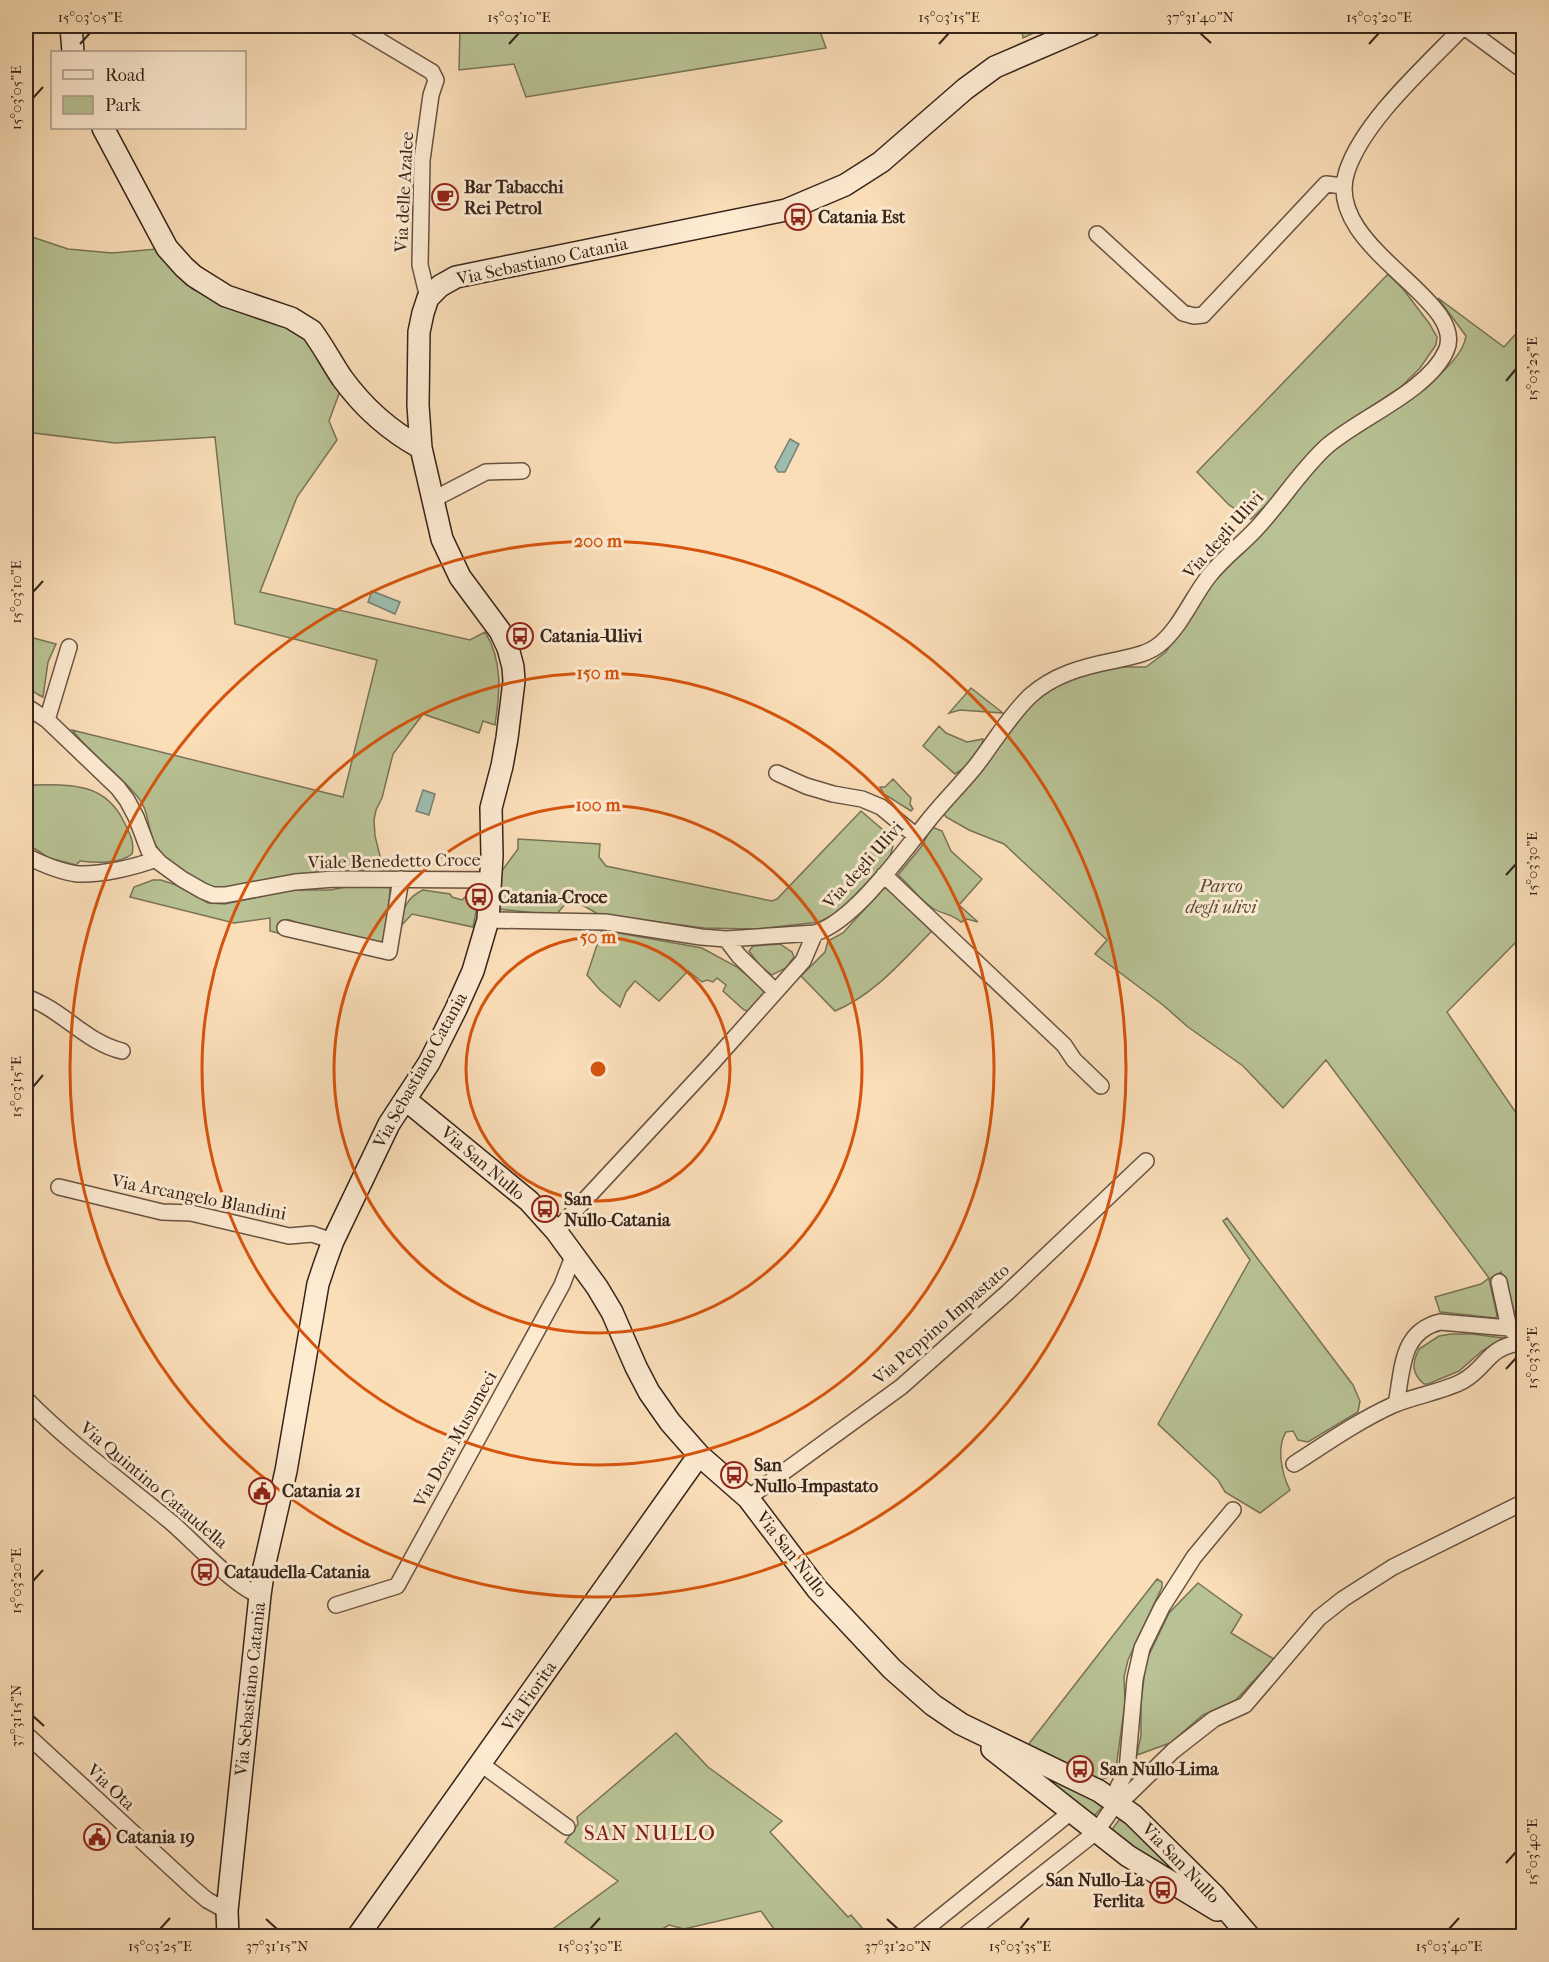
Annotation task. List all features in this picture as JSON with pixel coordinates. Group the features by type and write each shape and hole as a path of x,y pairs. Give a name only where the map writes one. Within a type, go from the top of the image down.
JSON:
{"main road":[{"path":"71,26 73,51"},
{"name":"Via Sebastiano Catania","path":"228,1936 227,1911 260,1595 264,1567 286,1471 318,1284 333,1241 389,1124 429,1063 456,1009 473,971 488,920 491,808 507,738 514,681 513,667 500,631 460,577 442,539 422,448 417,385 419,332 428,298 440,286 456,277 786,210 845,184 881,162 965,89 994,67 1090,26"},
{"path":"104,129 149,216 174,257 194,276 226,296 304,324 312,331 350,388 373,413 399,436 422,448"},
{"name":"Via San Nullo","path":"406,1100 529,1201 556,1231 612,1312 649,1392 670,1422 699,1455 748,1498 817,1589 892,1669 933,1705 961,1724 1115,1801 1133,1815 1214,1895 1242,1929"},
{"name":"Via Fiorita","path":"358,1936 699,1455"},
{"path":"961,1724 1128,1856 1242,1929"}],"street":[{"name":"Via delle Azalee","path":"355,26 432,72 436,80 431,95 422,160 420,265 428,298"},
{"path":"1097,234 1183,313 1194,316 1203,315 1326,184 1343,186 1350,162 1374,124 1463,26 1524,71"},
{"name":"Via degli Ulivi","path":"815,933 828,930 838,923 884,875 974,768 1027,699 1059,676 1090,666 1137,656 1159,646 1172,631 1208,577 1256,529 1309,465 1350,428 1416,386 1446,352 1448,335 1446,324 1425,299 1371,245 1353,222 1348,213 1343,186"},
{"path":"434,499 486,472 522,471"},
{"path":"47,720 69,647"},
{"name":"Viale Benedetto Croce","path":"26,706 47,720 118,788 136,817 149,851 156,859 182,879 213,895 315,880 490,880"},
{"path":"777,773 806,786 832,794 862,799 881,807 916,836"},
{"path":"26,856 44,865 78,874 142,865 156,859"},
{"path":"884,875 1064,1045 1074,1060 1101,1086"},
{"path":"285,927 389,952 401,879"},
{"path":"488,920 605,922 701,938 726,939 815,933 803,961 556,1231"},
{"path":"726,939 739,956 775,991"},
{"path":"26,997 55,1010 106,1047 122,1051"},
{"name":"Via Peppino Impastato","path":"748,1498 901,1387 1008,1292 1146,1161"},
{"name":"Via Arcangelo Blandini","path":"59,1187 162,1212 191,1213 289,1236 312,1234 333,1241"},
{"name":"Via Dora Musumeci","path":"336,1605 397,1586 562,1285 574,1254"},
{"path":"1499,1282 1509,1328"},
{"path":"1396,1404 1408,1344 1424,1329 1440,1322 1509,1328 1524,1341"},
{"path":"1294,1464 1365,1418 1396,1404 1463,1381 1500,1348 1524,1341"},
{"name":"Via Quintino Cataudella","path":"26,1399 75,1445 172,1524 251,1593 260,1595"},
{"path":"1115,1801 1128,1795 1173,1751 1214,1719 1245,1705 1320,1618 1343,1599 1393,1567 1524,1502"},
{"path":"964,1936 1096,1832 1115,1801 1118,1787 1127,1770 1135,1679 1142,1648 1162,1607 1194,1557 1233,1510"},
{"name":"Via Ota","path":"26,1734 186,1883 207,1900 227,1911"},
{"path":"482,1764 567,1827"},
{"path":"1043,1789 1047,1776 1055,1770"},
{"path":"917,1936 1071,1812"}],"green space":[{"path":"460,26 818,26 826,48 526,97 514,64 459,70"},
{"path":"1021,26 1049,26 1023,38"},
{"path":"26,235 68,249 112,253 157,249 192,289 235,310 287,326 302,335 340,391 329,421 337,440 297,497 260,592 470,640 485,632 495,654 499,677 495,725 483,721 479,733 423,714 393,754 382,798 376,810 375,836 381,860 412,857 411,868 347,867 221,889 202,883 172,864 157,847 141,801 72,730 343,797 377,660 235,624 215,437 115,443 26,432"},
{"path":"1388,274 1403,289 1429,323 1437,337 1436,345 1420,368 1401,387 1349,421 1312,451 1251,519 1229,505 1197,472"},
{"name":"Parco degli ulivi","path":"1438,298 1504,347 1523,326 1523,935 1447,1012 1523,1123 1523,1327 1517,1321 1501,1272 1489,1279 1496,1318 1440,1312 1435,1297 1481,1284 1489,1278 1326,1060 1283,1108 1243,1066 1188,1027 1163,1005 1095,954 1107,940 1004,844 969,830 946,817 943,812 1037,698 1065,680 1111,667 1146,667 1166,652 1209,585 1267,529 1298,486 1338,444 1426,387 1450,364 1460,351 1466,336"},
{"path":"26,636 56,644 48,662 43,697 35,693 26,680 24,663"},
{"path":"971,688 1003,713 960,710 949,713"},
{"path":"939,726 946,733 967,742 983,739 973,759 955,774 923,746"},
{"path":"893,779 911,798 910,804 913,809 911,811 884,794 880,787 885,787"},
{"path":"26,785 83,788 106,798 116,808 128,830 132,841 132,854 121,860 80,861 76,865 49,858 26,843"},
{"path":"861,811 890,836 893,846 889,859 839,912 819,922 758,929 704,928 598,914 570,898 556,915 497,909 501,872 518,849 518,839 600,844 599,857 606,866 772,901 777,899"},
{"path":"932,827 942,831 951,851 982,879 959,905 978,922 967,919 961,922 935,910 898,875 921,847"},
{"path":"153,880 176,885 208,903 225,904 290,890 330,890 362,884 390,886 385,939 375,942 288,920 279,923 278,933 270,931 270,918 234,923 130,897 134,887"},
{"path":"884,888 889,889 932,928 931,932 875,987 835,1011 801,976 825,952 828,941 843,933"},
{"path":"423,890 450,894 462,900 465,897 475,899 478,902 473,927 412,914 400,927 406,905 413,896"},
{"path":"602,930 702,948 737,967 762,988 765,995 749,1011 744,1010 723,991 726,985 717,978 713,982 707,980 702,982 688,971 659,1001 635,981 626,992 620,1007 587,975"},
{"path":"780,944 792,952 794,957 786,968 772,975 761,967 749,951 753,946"},
{"path":"1227,1218 1353,1385 1360,1401 1358,1412 1308,1442 1298,1440 1293,1431 1286,1432 1281,1445 1281,1461 1290,1490 1260,1513 1225,1492 1218,1480 1158,1424 1250,1260 1223,1221"},
{"path":"1451,1334 1503,1338 1482,1351 1459,1371 1424,1384 1414,1368 1419,1349 1439,1336"},
{"path":"1157,1579 1162,1582 1162,1587 1128,1660 1124,1677 1125,1703 1116,1768 1113,1775 1101,1780 1028,1745"},
{"path":"1198,1583 1242,1615 1231,1633 1274,1659 1235,1701 1203,1715 1170,1743 1137,1755 1141,1735 1141,1703 1146,1661 1169,1613"},
{"path":"676,1733 708,1767 782,1821 770,1832 848,1917 851,1915 869,1936 779,1936 761,1911 684,1929 669,1925 650,1936 543,1936 618,1881 565,1842 578,1824 577,1817"},
{"path":"1055,1779 1104,1805 1094,1816 1051,1782"},
{"path":"1122,1816 1190,1882 1130,1847 1111,1831"}],"shaded area":[{"path":"790,439 799,444 785,472 778,472 775,467"},
{"path":"372,591 400,602 395,614 368,602"},
{"path":"423,790 435,794 429,815 416,811"}],"place":[{"name":"Bar Tabacchi Rei Petrol","path":"445,197"},
{"name":"Catania Est","path":"798,217"},
{"name":"Catania-Ulivi","path":"520,636"},
{"name":"Catania-Croce","path":"479,897"},
{"name":"San Nullo-Catania","path":"545,1209"},
{"name":"San Nullo-Impastato","path":"734,1475"},
{"name":"Catania 21","path":"262,1491"},
{"name":"Cataudella-Catania","path":"205,1572"},
{"name":"San Nullo-Lima","path":"1080,1769"},
{"name":"Catania 19","path":"97,1837"},
{"name":"San Nullo-La Ferlita","path":"1163,1890"}],"district":[{"name":"SAN NULLO","path":"650,1833"}]}
